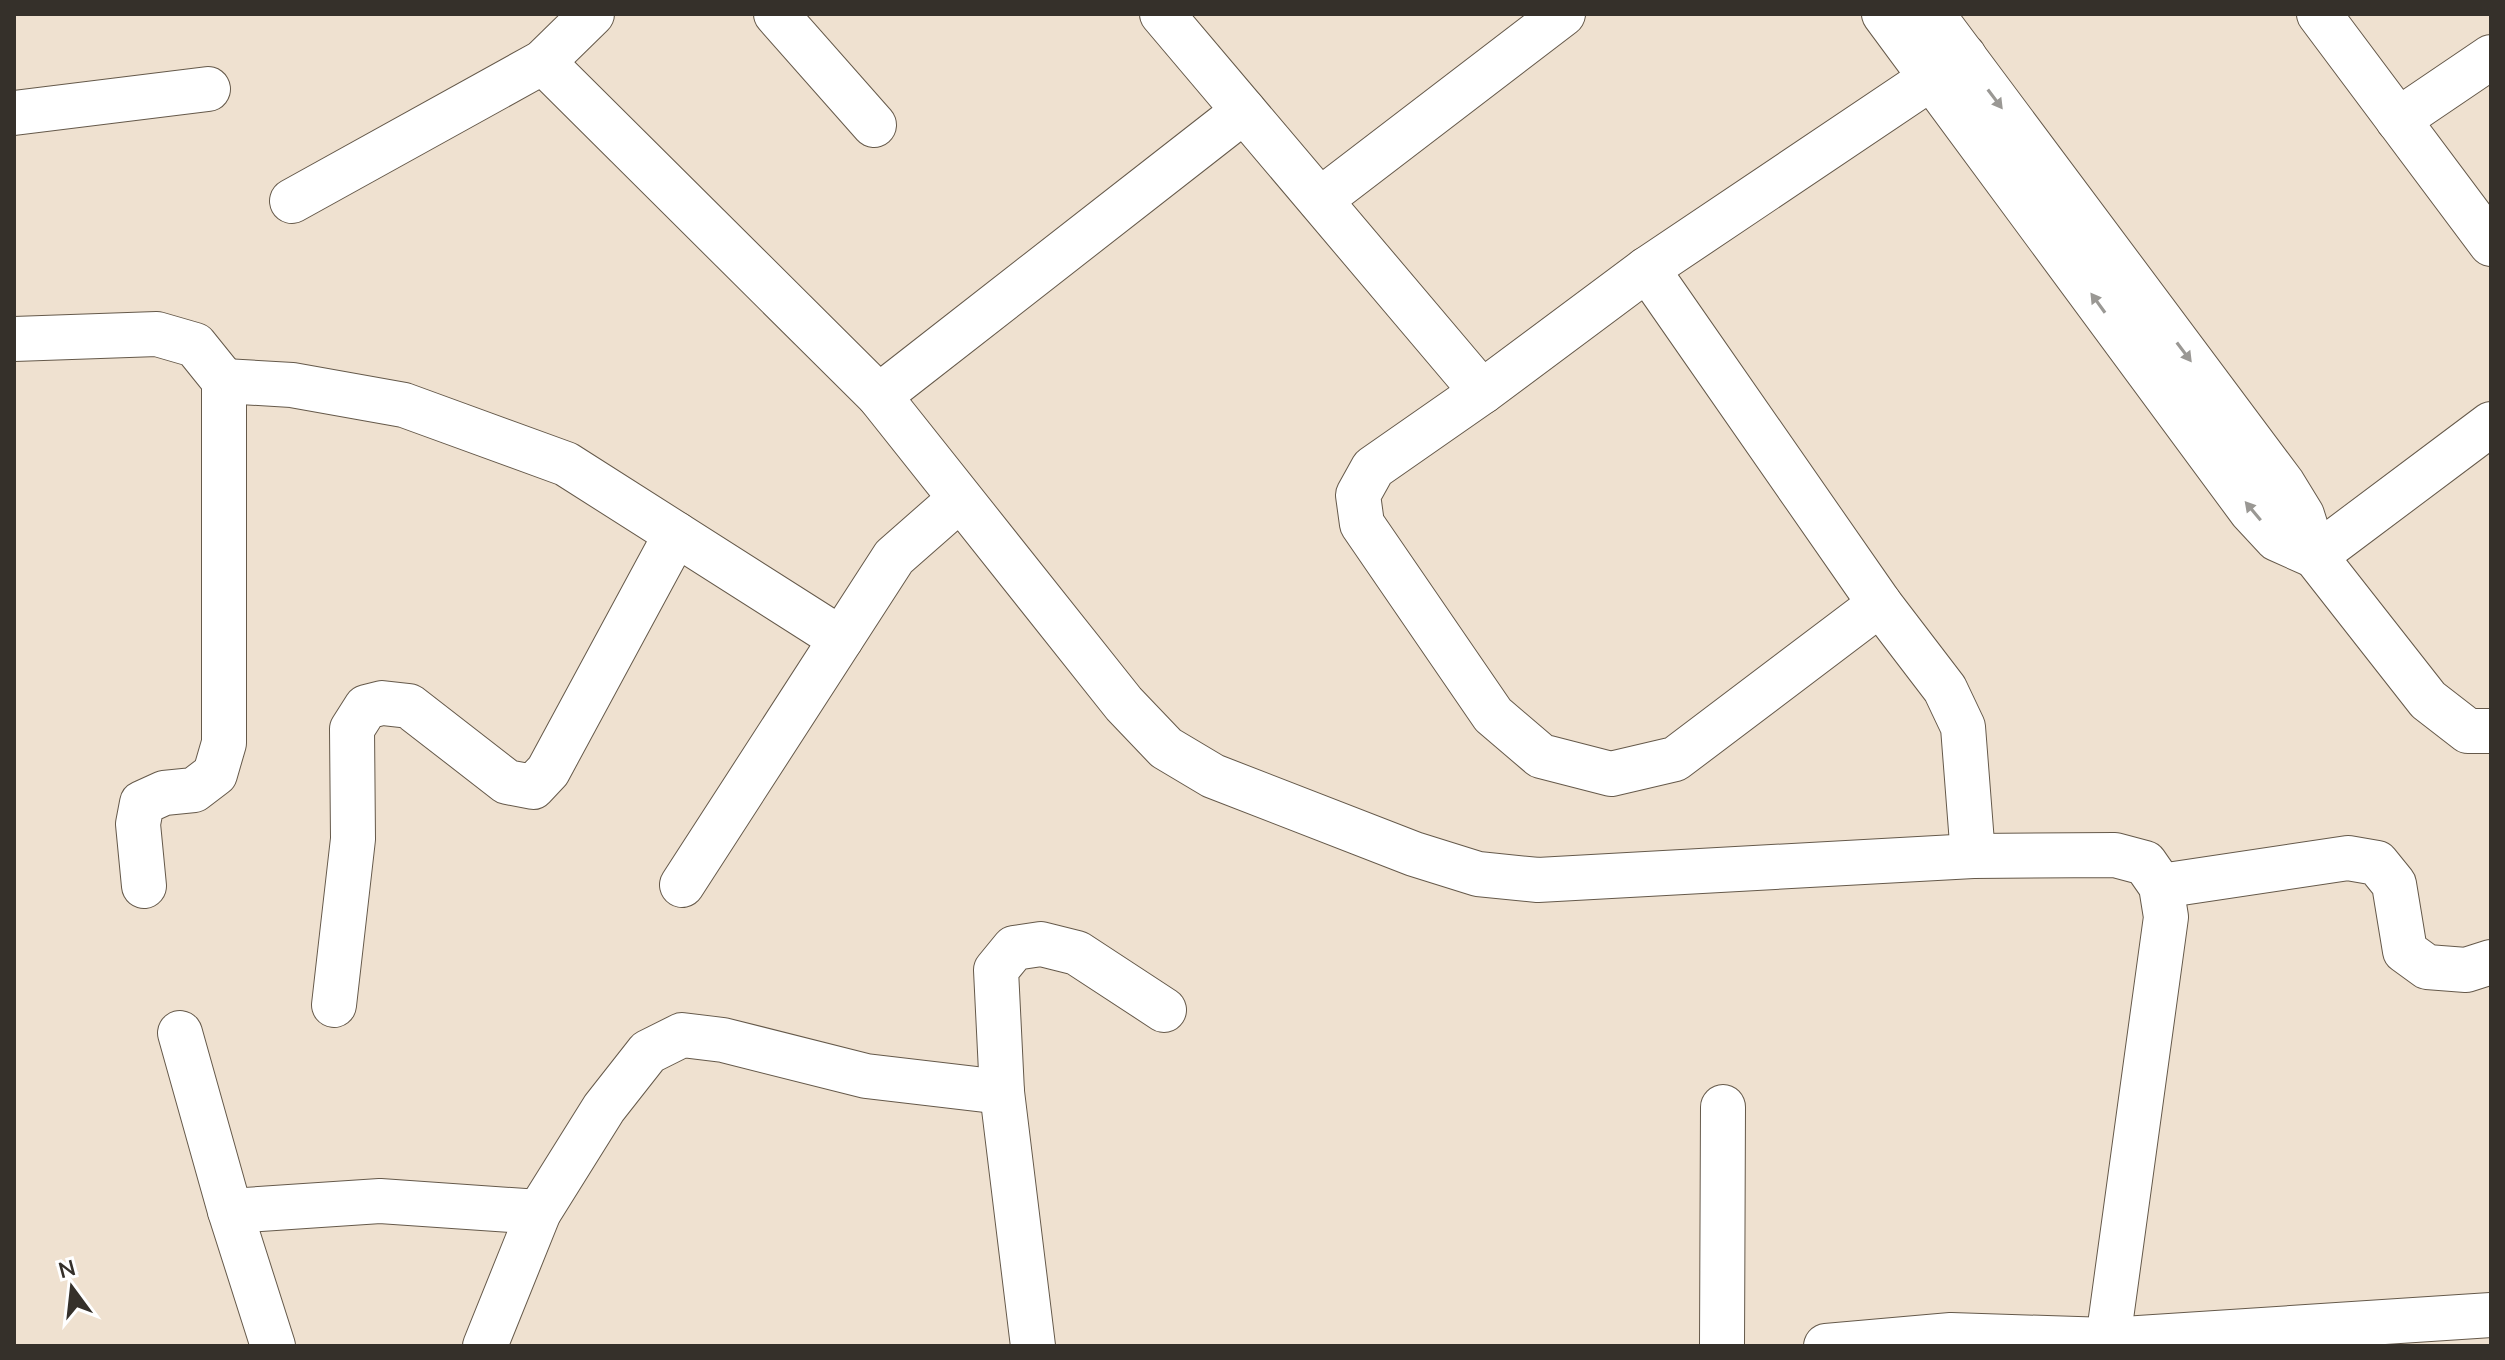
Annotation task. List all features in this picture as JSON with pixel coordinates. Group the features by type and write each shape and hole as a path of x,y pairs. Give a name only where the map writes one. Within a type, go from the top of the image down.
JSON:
{"street":[{"path":"292,201 543,62 592,14"},
{"path":"776,14 874,125"},
{"path":"1162,14 1482,392"},
{"path":"1320,200 1563,14"},
{"path":"1884,14 1948,67 2283,484 2302,515 2315,556 2428,700 2468,731 2491,731"},
{"path":"1932,14 1948,67"},
{"path":"2319,14 2491,244"},
{"path":"2398,120 2491,57"},
{"path":"543,62 879,396 1124,704 1166,748 1213,776 1414,854 1478,874 1538,880 1973,856 2115,855 2145,863 2161,886 2166,917 2106,1343"},
{"path":"1880,604 1675,759 1611,774 1541,756 1493,715 1362,524 1358,495 1373,468 1482,392 1647,269 1948,67"},
{"path":"14,113 208,89"},
{"path":"879,396 1244,111"},
{"path":"1647,269 1880,604 1945,689 1963,727 1973,856"},
{"path":"14,339 157,334 195,345 224,381 224,743 215,774 194,790 164,793 142,803 138,824 144,886"},
{"path":"224,381 292,385 404,405 566,464 841,639"},
{"path":"2315,556 2491,424"},
{"path":"682,885 894,557 960,499"},
{"path":"334,1005 353,839 352,729 366,707 382,703 409,706 507,782 533,787 548,771 676,534"},
{"path":"2161,886 2348,858 2377,863 2394,884 2405,951 2427,967 2466,970 2491,962"},
{"path":"1033,1346 1002,1092 996,970 1014,948 1041,944 1077,953 1164,1010"},
{"path":"180,1033 230,1211 273,1346"},
{"path":"485,1346 539,1212 604,1108 648,1052 682,1035 723,1040 866,1076 1002,1092"},
{"path":"1722,1346 1723,1107"},
{"path":"230,1211 380,1201 539,1212"},
{"path":"1826,1346 1951,1335 2106,1343 2491,1315"}]}
